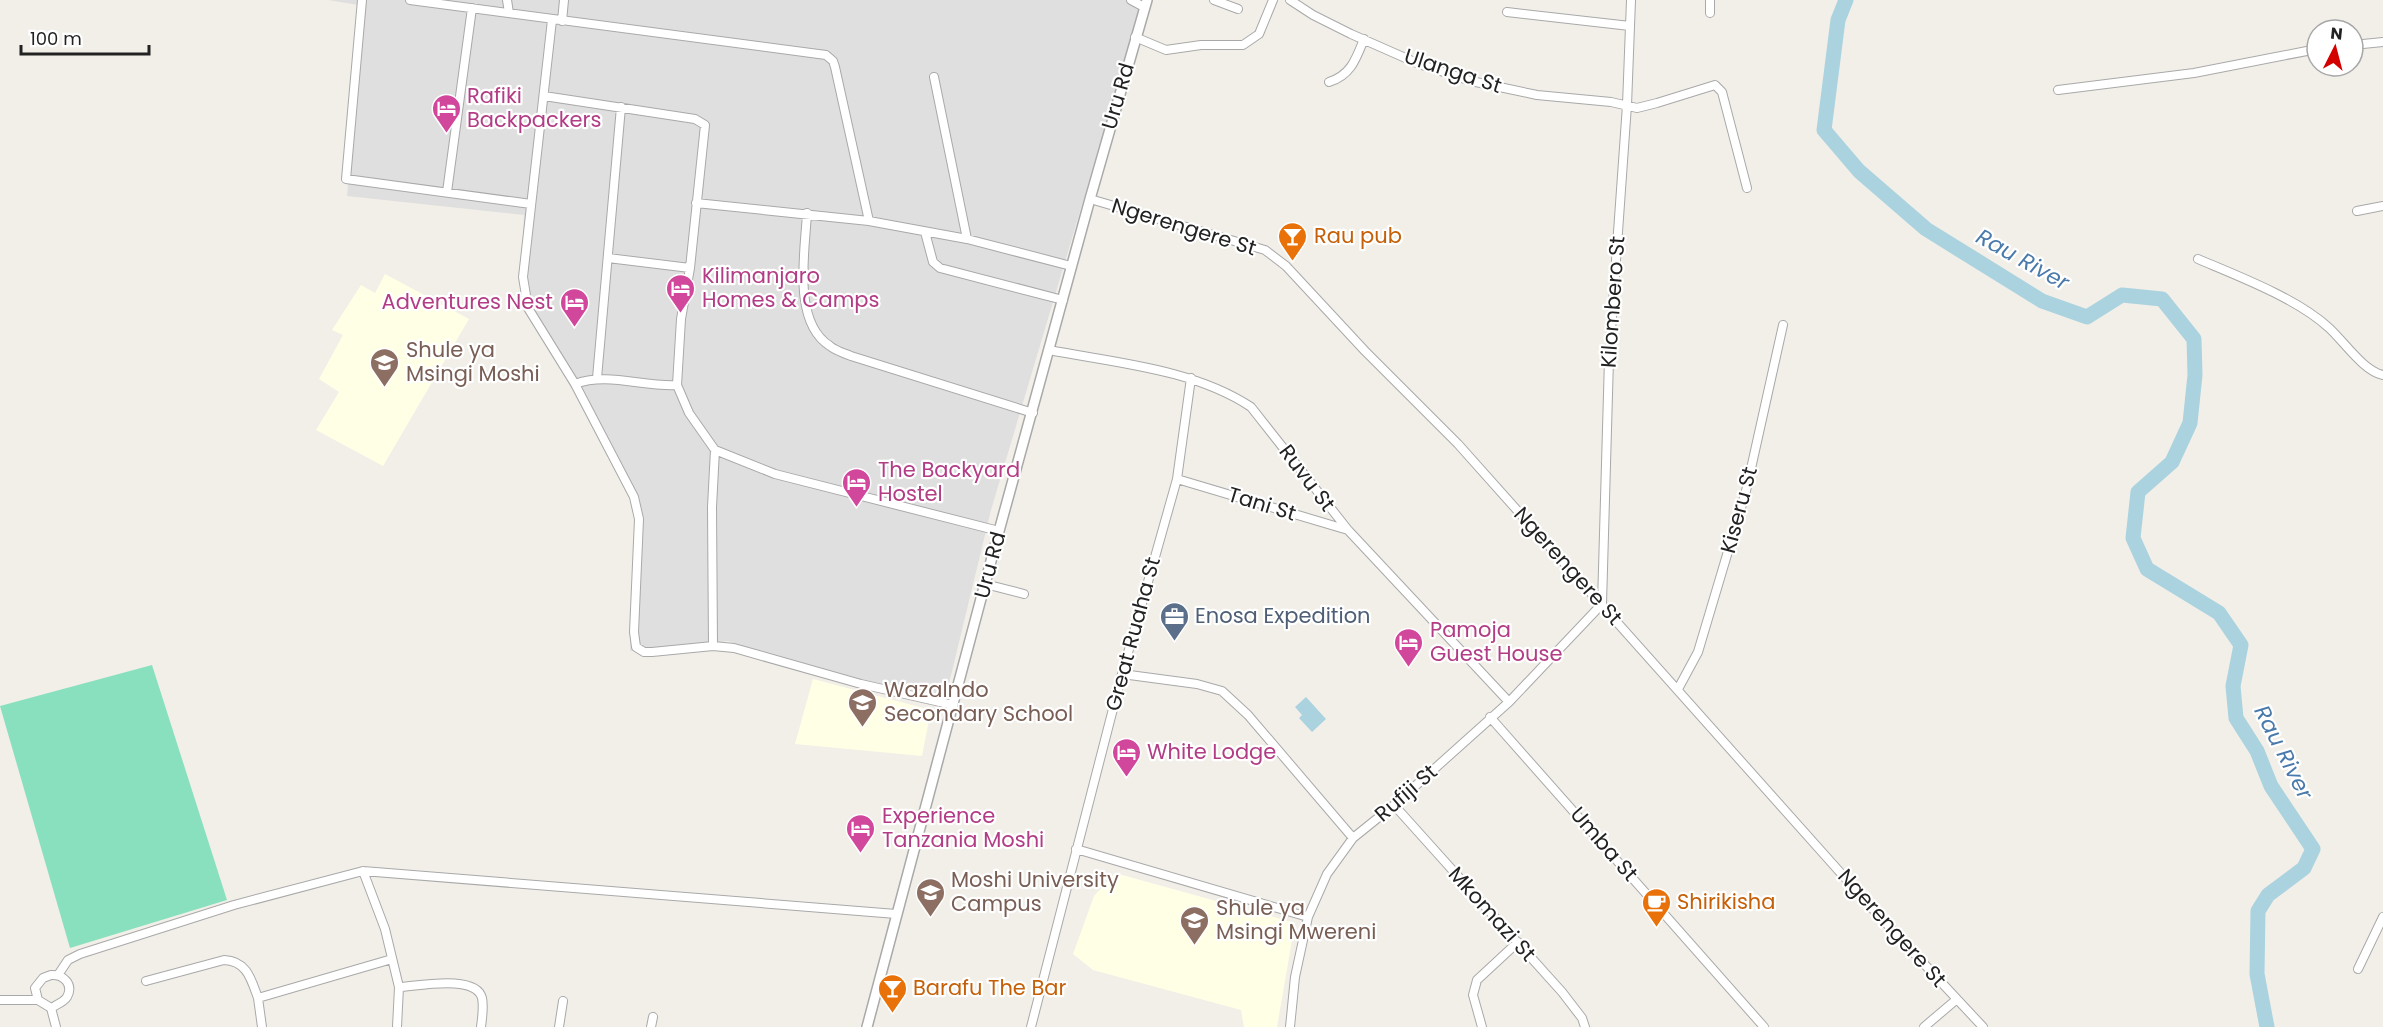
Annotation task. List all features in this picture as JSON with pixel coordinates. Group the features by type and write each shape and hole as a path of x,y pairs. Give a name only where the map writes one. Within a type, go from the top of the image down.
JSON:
{"street":[{"path":"362,0 346,179 531,204"},
{"path":"410,0 821,53 830,57 836,67 869,221"},
{"path":"507,0 509,14"},
{"path":"562,21 564,0"},
{"path":"1131,0 1146,3"},
{"path":"1214,0 1238,9"},
{"path":"1135,37 1166,50 1201,45 1243,45 1259,34 1273,0"},
{"name":"Ulanga St","path":"1290,0 1313,15 1419,64 1471,81 1537,95 1646,107 1712,85 1719,87 1747,188"},
{"name":"Kilombero St","path":"1602,604 1609,359 1627,105 1630,0"},
{"path":"1710,0 1710,13"},
{"name":"Uru Rd","path":"867,1027 1071,266 1146,3"},
{"path":"447,192 472,8"},
{"path":"1507,12 1630,26"},
{"path":"552,20 523,277 528,308 574,384 634,496 639,519 634,632 636,646 644,652 713,646 745,651 861,684 953,705"},
{"path":"1329,82 1340,79 1349,72 1364,39"},
{"path":"2365,44 2383,42"},
{"path":"2058,90 2116,85 2194,73 2305,51"},
{"path":"934,77 967,239"},
{"path":"544,96 695,118 705,125 690,268 681,319 677,385 689,413 715,450 775,474 999,531"},
{"path":"597,378 621,107"},
{"name":"Ngerengere St","path":"1090,199 1265,250 1286,266 1365,351 1458,444 1871,907 1983,1027"},
{"path":"696,203 869,221 967,239 1071,266"},
{"path":"2357,211 2383,207"},
{"path":"807,213 804,304 808,319 829,346 851,356 1032,413"},
{"path":"926,232 933,262 940,268 1063,300"},
{"path":"608,258 690,268"},
{"path":"2198,259 2267,289 2291,303 2327,326 2355,354 2377,373 2383,375"},
{"name":"Kiseru St","path":"1678,689 1698,652 1746,491 1783,325"},
{"name":"Ruvu St","path":"1049,350 1191,378 1231,394 1251,407 1348,530 1509,702"},
{"path":"574,384 597,378 648,385 677,385"},
{"name":"Great Ruaha St","path":"1031,1027 1122,674 1177,479 1191,378"},
{"path":"713,646 712,507 715,450"},
{"name":"Tani St","path":"1177,479 1348,530"},
{"path":"985,584 1024,594"},
{"name":"Rufiji St","path":"1290,1027 1295,977 1308,917 1327,874 1353,838 1394,806 1509,702 1602,604"},
{"path":"1122,674 1197,684 1222,692 1256,724 1353,838"},
{"name":"Umba St","path":"1490,717 1764,1027"},
{"name":"Mkomazi St","path":"1394,806 1562,992 1582,1018 1585,1027"},
{"path":"1076,849 1308,917"},
{"path":"15,1000 35,988 43,978 58,975 68,960 80,954 234,905 363,871 896,914"},
{"path":"363,871 385,929 393,959 399,987 397,1027"},
{"path":"2358,969 2383,917"},
{"path":"1482,1027 1473,995 1477,980 1518,942"},
{"path":"258,998 393,959"},
{"path":"146,981 224,960 235,960 243,966 258,998 262,1027"},
{"path":"51,1008 63,1002 69,990 69,983 58,975"},
{"path":"399,987 457,983 473,987 482,998 481,1027"},
{"path":"35,988 38,1000"},
{"path":"1924,1027 1957,999"},
{"path":"0,1000 38,1000 51,1008 56,1027"},
{"path":"559,1027 563,1001"},
{"path":"651,1027 653,1017"}],"shaded area":[{"path":"328,0 1143,0 991,510 946,696 806,669 728,641 630,651 636,510 530,311 521,281 524,215 347,196 364,6"},
{"path":"385,274 469,319 383,466 316,430 339,392 319,379 343,335 332,330 361,285 375,293"},
{"name":"Wazalndo Secondary School","path":"813,679 931,710 922,756 795,744"},
{"path":"1115,873 1295,923 1277,1027 1244,1027 1241,1010 1093,970 1073,954 1094,896"}],"green space":[{"path":"152,665 227,900 70,948 0,706"}],"water":[{"path":"1306,697 1326,719 1312,732 1299,718 1302,715 1295,707"}],"waterway":[{"name":"Rau River","path":"1846,0 1838,20 1824,130 1859,171 1926,229 2042,301 2087,317 2122,295 2162,299 2194,339 2195,375 2190,423 2172,462 2138,492 2133,538 2147,569 2219,613 2241,645 2233,686 2236,718 2257,751 2271,786 2313,849 2304,868 2268,895 2258,911 2257,974 2267,1027"}],"place":[{"name":"Rafiki Backpackers","path":"446,134"},
{"name":"Rau pub","path":"1293,262"},
{"name":"Kilimanjaro Homes & Camps","path":"681,314"},
{"name":"Adventures Nest","path":"574,328"},
{"name":"Shule ya Msingi Moshi","path":"385,388"},
{"name":"The Backyard Hostel","path":"857,508"},
{"name":"Enosa Expedition","path":"1174,642"},
{"name":"Pamoja Guest House","path":"1409,668"},
{"name":"Wazalndo Secondary School","path":"863,728"},
{"name":"White Lodge","path":"1126,778"},
{"name":"Experience Tanzania Moshi","path":"861,854"},
{"name":"Moshi University Campus","path":"930,918"},
{"name":"Shirikisha","path":"1656,928"},
{"name":"Shule ya Msingi Mwereni","path":"1195,946"},
{"name":"Barafu The Bar","path":"892,1014"}]}
